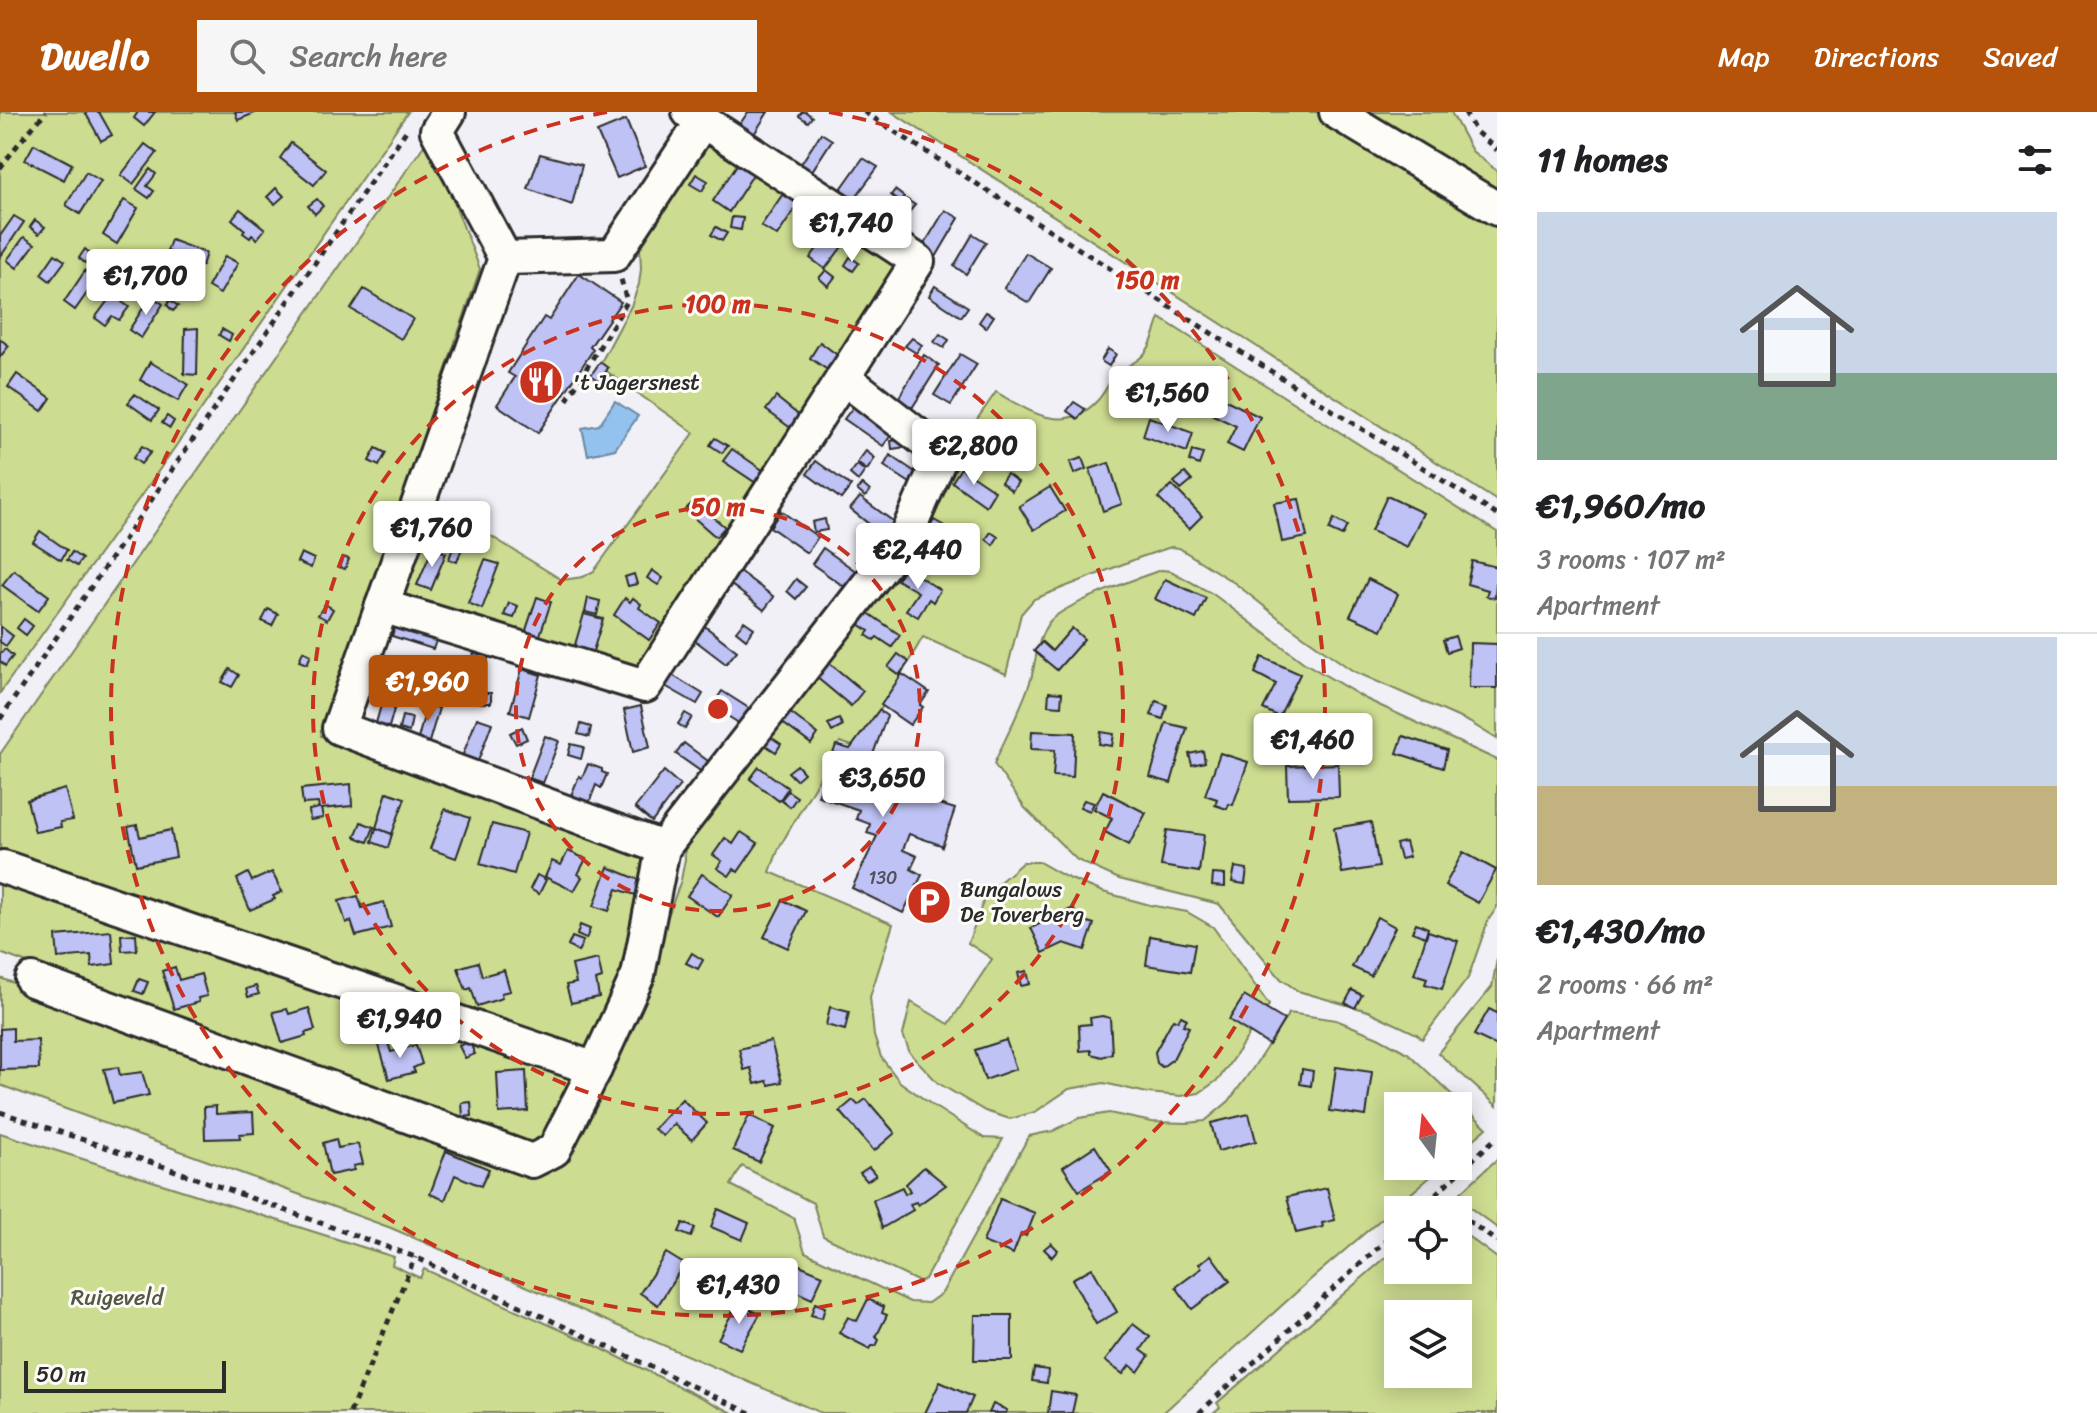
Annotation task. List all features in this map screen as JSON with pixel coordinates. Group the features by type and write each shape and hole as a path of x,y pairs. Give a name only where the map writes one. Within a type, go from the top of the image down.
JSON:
{"street":[{"path":"1344,114 1497,209"},
{"path":"382,606 645,686 918,261 696,117 614,255 505,258"},
{"path":"443,121 505,258 339,728 663,848"},
{"path":"32,980 532,1161 554,1150 638,975 663,848 906,536 942,454 843,377"},
{"path":"3,867 595,1069"}],"path":[{"path":"0,168 46,112"},
{"path":"864,112 1497,515"},
{"path":"1465,112 1475,131 1497,150"},
{"path":"0,719 406,131 443,121"},
{"path":"567,400 627,302 614,255"},
{"path":"0,1112 177,1171 415,1257 750,1413"},
{"path":"1434,1195 1497,1137"},
{"path":"1472,1224 1497,1242"},
{"path":"1204,1412 1384,1242"},
{"path":"350,1413 415,1257"}],"green space":[{"path":"0,112 408,112 0,693"},
{"path":"892,112 1451,112 1472,151 1497,171 1497,501"},
{"path":"706,137 906,268 640,676 393,595 426,496 562,580 583,577 594,571 694,433 599,366 631,306 639,284 639,226"},
{"path":"429,138 480,269 321,736 662,859 619,982 588,1056 0,856 0,754"},
{"path":"1160,318 1497,532 1497,739 1469,722 1353,671 1236,584 1179,548 1171,547 1141,557 1034,599 1021,614 1006,674 923,637 858,748 840,742 779,848 770,872 893,924 870,997 874,1036 881,1057 900,1082 935,1107 984,1138 1003,1139 925,1279 921,1281 823,1236 813,1203 742,1166 731,1185 794,1218 805,1252 910,1302 928,1303 942,1293 1029,1136 1053,1131 1079,1118 1109,1113 1152,1122 1205,1121 1229,1101 1289,1013 1336,1020 1408,1053 1449,1092 1384,1092 1384,1180 1427,1180 1408,1196 1384,1196 1384,1217 1163,1413 821,1413 391,1228 0,1085 0,978 527,1171 641,991 681,880 684,841 996,392 1046,417 1072,417 1100,398 1115,375 1145,353"},
{"path":"1161,570 1171,571 1213,594 1303,662 1366,699 1497,760 1497,907 1488,921 1468,978 1422,1039 1368,1011 1298,991 1281,979 1219,904 1119,879 1077,860 1025,808 994,764 1023,701 1040,642 1050,621 1085,600"},
{"path":"1023,862 1039,862 1103,892 1187,912 1213,927 1269,1005 1219,1079 1199,1093 1181,1096 1147,1093 1104,1083 1069,1089 1035,1112 1010,1119 985,1111 938,1083 910,1053 903,1035 911,1002 949,1024 992,959 968,943 986,894"},
{"path":"0,878 576,1079 544,1139 529,1148 0,953"},
{"path":"1497,959 1497,1106 1438,1053 1492,987"},
{"path":"1472,1114 1487,1128 1472,1141"},
{"name":"Ruigeveld","path":"0,1133 394,1257 392,1265 420,1278 424,1269 588,1342 733,1413 0,1413"},
{"path":"1497,1159 1497,1228 1472,1209 1472,1196 1457,1196"},
{"path":"1472,1239 1497,1258 1497,1413 1213,1413 1220,1407 1217,1403 1384,1259 1384,1284 1472,1284"}],"water":[{"path":"615,401 638,416 615,449 588,455 582,428 599,425"}],"building":[{"path":"85,112 99,112 112,135 101,141"},
{"path":"138,112 155,112 144,126 134,118"},
{"path":"235,112 257,112 238,120"},
{"path":"748,112 768,112 751,139 736,130"},
{"path":"802,112 812,117 808,122 799,116"},
{"path":"626,120 645,166 617,178 597,132"},
{"path":"821,133 832,140 810,174 799,167"},
{"path":"291,143 326,170 314,185 280,158"},
{"path":"34,144 72,164 64,180 25,160"},
{"path":"145,144 157,153 133,184 121,175"},
{"path":"540,154 582,165 572,205 528,189"},
{"path":"863,158 878,167 849,206 836,196"},
{"path":"740,160 756,170 729,212 713,201"},
{"path":"150,169 156,174 147,186 154,191 149,198 136,189"},
{"path":"86,172 101,181 80,214 66,205"},
{"path":"696,174 708,181 702,191 690,184"},
{"path":"276,188 284,196 275,204 267,197"},
{"path":"787,188 802,199 777,236 761,226"},
{"path":"895,190 904,197 900,202 891,195"},
{"path":"317,199 323,206 315,214 308,206"},
{"path":"906,199 915,205 910,211 902,204"},
{"path":"124,200 138,208 117,244 103,235"},
{"path":"240,209 265,229 257,239 243,233 245,230 232,219"},
{"path":"945,210 959,218 936,257 922,248"},
{"path":"14,216 24,222 1,256 0,236"},
{"path":"732,217 743,218 741,230 730,228"},
{"path":"35,220 45,227 39,234 30,227"},
{"path":"836,223 851,235 825,269 810,258"},
{"path":"716,227 727,233 722,241 711,235"},
{"path":"973,234 986,242 966,274 954,266"},
{"path":"24,237 35,244 17,268 7,260"},
{"path":"171,240 206,253 202,266 183,262 184,258 167,251"},
{"path":"85,249 92,255 85,263 79,258"},
{"path":"1026,253 1051,268 1029,303 1004,288"},
{"path":"55,254 65,261 50,281 41,274"},
{"path":"225,256 238,263 220,294 208,287"},
{"path":"850,257 859,263 853,271 845,265"},
{"path":"93,262 102,267 95,277 86,270"},
{"path":"826,270 835,277 828,286 819,278"},
{"path":"85,271 97,279 75,310 64,302"},
{"path":"579,274 621,302 538,433 497,405 515,377 508,373 544,317 549,320"},
{"path":"184,280 195,286 192,293 180,287"},
{"path":"935,286 968,307 961,317 929,296"},
{"path":"364,289 413,319 401,339 351,309"},
{"path":"115,291 125,298 122,302 129,307 119,320 112,316 105,325 95,318"},
{"path":"151,296 163,304 141,338 129,330"},
{"path":"170,300 178,306 173,311 167,305"},
{"path":"986,312 994,316 986,328 979,322"},
{"path":"198,328 197,375 184,374 185,329"},
{"path":"222,329 232,335 229,341 219,335"},
{"path":"940,334 949,340 944,348 934,342"},
{"path":"912,338 922,345 916,353 905,346"},
{"path":"0,339 9,346 0,357"},
{"path":"820,342 848,363 838,377 810,358"},
{"path":"1108,349 1116,354 1109,366 1101,361"},
{"path":"960,354 977,364 951,405 934,395"},
{"path":"924,355 939,365 912,408 898,399"},
{"path":"150,362 188,384 178,401 140,380"},
{"path":"600,362 608,368 605,373 614,379 609,387 591,375"},
{"path":"17,374 51,398 42,411 8,387"},
{"path":"135,394 159,410 152,420 128,403"},
{"path":"776,397 812,426 803,437 766,410"},
{"path":"1222,398 1260,417 1243,452 1227,444 1236,426 1213,415"},
{"path":"1074,402 1085,409 1078,419 1067,411"},
{"path":"853,407 892,434 883,446 844,419"},
{"path":"167,416 174,421 170,428 162,423"},
{"path":"1149,417 1193,433 1187,452 1143,436"},
{"path":"998,421 1031,444 1023,455 990,433"},
{"path":"715,438 728,446 722,453 710,445"},
{"path":"905,439 906,447 892,449 891,441"},
{"path":"142,446 151,452 141,464 133,458"},
{"path":"376,448 386,453 379,466 369,461"},
{"path":"732,449 764,471 756,483 723,461"},
{"path":"866,451 875,458 867,470 857,463"},
{"path":"1192,451 1203,454 1199,465 1189,461"},
{"path":"890,455 921,476 913,485 884,466"},
{"path":"1082,458 1086,469 1074,474 1070,462"},
{"path":"816,461 851,486 841,499 807,474"},
{"path":"1109,463 1122,504 1103,511 1090,469"},
{"path":"857,465 865,471 858,481 850,474"},
{"path":"961,468 995,491 986,506 952,482"},
{"path":"1185,473 1192,481 1181,490 1174,482"},
{"path":"1007,474 1018,482 1012,491 1001,482"},
{"path":"862,484 870,491 865,497 857,490"},
{"path":"1172,485 1202,516 1189,529 1158,498"},
{"path":"1050,487 1065,511 1034,530 1019,506"},
{"path":"1387,496 1423,513 1407,547 1371,531"},
{"path":"860,497 894,522 883,535 850,509"},
{"path":"1299,499 1307,537 1282,542 1274,503"},
{"path":"694,501 725,527 716,537 685,510"},
{"path":"781,511 818,537 807,553 770,527"},
{"path":"825,519 827,530 814,532 812,522"},
{"path":"1334,519 1347,526 1342,536 1329,530"},
{"path":"934,520 972,542 964,555 973,561 967,570 946,557 951,548 926,534"},
{"path":"40,531 67,550 61,560 33,542"},
{"path":"991,532 998,537 993,545 986,539"},
{"path":"454,545 462,548 457,562 449,559"},
{"path":"433,547 446,553 431,590 417,585"},
{"path":"823,548 860,574 849,590 812,564"},
{"path":"72,552 82,559 77,566 67,560"},
{"path":"301,553 314,559 311,568 297,562"},
{"path":"343,557 349,559 345,569 339,567"},
{"path":"485,560 499,564 482,609 468,603"},
{"path":"1472,561 1497,567 1495,598 1486,596 1488,590 1467,584"},
{"path":"905,567 940,590 933,602 929,599 918,617 906,610 918,592 897,580"},
{"path":"14,570 49,596 38,611 2,585"},
{"path":"652,570 663,578 658,585 647,578"},
{"path":"739,571 774,597 764,610 730,584"},
{"path":"634,574 637,584 628,586 625,577"},
{"path":"796,579 806,587 796,599 787,591"},
{"path":"1165,579 1206,598 1196,619 1155,599"},
{"path":"1368,579 1398,594 1382,630 1350,616"},
{"path":"537,597 551,602 539,638 525,633"},
{"path":"588,598 600,601 597,615 585,612"},
{"path":"625,598 630,602 633,598 641,604 639,608 661,623 649,640 614,615"},
{"path":"509,603 518,606 514,618 504,615"},
{"path":"325,604 333,609 327,620 318,615"},
{"path":"268,609 278,614 272,626 262,621"},
{"path":"864,610 900,635 892,647 877,637 874,640 866,635 869,631 856,622"},
{"path":"584,614 603,619 590,661 572,655"},
{"path":"24,619 33,626 26,635 17,628"},
{"path":"744,621 754,628 746,639 736,631"},
{"path":"396,623 438,636 433,649 392,636"},
{"path":"702,624 737,651 726,664 692,638"},
{"path":"0,626 13,636 6,646 0,642"},
{"path":"1072,628 1084,639 1057,670 1034,651 1042,642 1052,651"},
{"path":"1455,636 1459,648 1447,652 1443,640"},
{"path":"1470,643 1497,644 1497,688 1469,688"},
{"path":"476,648 490,653 476,692 462,687"},
{"path":"5,649 13,656 5,666 0,661 0,654"},
{"path":"303,651 311,655 307,664 299,661"},
{"path":"898,654 909,662 899,675 888,667"},
{"path":"1262,657 1300,674 1279,717 1263,709 1276,684 1255,673"},
{"path":"827,661 863,691 851,706 815,676"},
{"path":"230,669 239,675 232,687 222,682"},
{"path":"420,669 427,676 418,685 410,679"},
{"path":"522,669 541,675 529,717 510,711"},
{"path":"902,674 929,692 910,725 881,705"},
{"path":"672,675 703,694 697,704 665,686"},
{"path":"386,688 399,692 387,734 374,730"},
{"path":"722,691 758,714 748,729 712,706"},
{"path":"1049,692 1062,693 1061,706 1048,705"},
{"path":"480,693 491,693 491,703 480,703"},
{"path":"1156,701 1167,705 1163,719 1151,715"},
{"path":"427,704 439,708 429,742 418,739"},
{"path":"641,706 650,747 633,752 624,710"},
{"path":"879,710 887,716 872,757 878,759 869,785 955,809 942,847 909,834 903,850 917,856 911,869 922,875 903,913 852,888 877,836 867,833 870,824 856,819 859,810 818,796 836,745 850,749"},
{"path":"788,711 818,734 811,744 780,721"},
{"path":"685,713 692,717 685,729 678,724"},
{"path":"402,716 412,718 409,732 399,729"},
{"path":"477,718 492,723 477,764 462,757"},
{"path":"839,719 843,726 832,732 828,724"},
{"path":"1166,723 1187,728 1171,783 1150,777"},
{"path":"581,724 591,727 589,737 578,734"},
{"path":"522,727 527,739 516,744 510,733"},
{"path":"1032,731 1075,733 1073,777 1053,776 1055,750 1031,749"},
{"path":"1101,732 1114,734 1112,746 1099,744"},
{"path":"768,735 781,744 776,752 762,743"},
{"path":"545,736 559,741 543,783 529,778"},
{"path":"1403,736 1447,750 1443,768 1397,753"},
{"path":"684,743 716,767 709,777 676,754"},
{"path":"571,744 584,747 581,759 568,755"},
{"path":"1203,751 1205,762 1192,765 1189,754"},
{"path":"1220,753 1248,762 1233,805 1229,804 1227,809 1215,805 1217,799 1205,795"},
{"path":"588,764 607,774 601,788 596,785 588,806 570,798"},
{"path":"1338,764 1339,797 1288,798 1287,766"},
{"path":"797,765 804,773 796,780 788,772"},
{"path":"759,767 788,788 779,801 750,779"},
{"path":"664,771 680,785 652,822 635,808"},
{"path":"351,784 352,806 321,809 323,818 310,820 309,810 319,808 318,803 303,804 301,789"},
{"path":"65,789 73,820 60,822 61,827 35,832 27,800"},
{"path":"788,791 797,797 790,807 781,800"},
{"path":"1103,791 1146,813 1129,845 1105,832 1112,818 1094,809"},
{"path":"387,792 405,798 392,834 376,828"},
{"path":"1084,800 1094,803 1090,811 1080,807"},
{"path":"445,809 470,818 456,858 430,849"},
{"path":"361,822 374,827 368,842 355,837"},
{"path":"1371,822 1379,867 1342,873 1334,828"},
{"path":"492,824 526,833 514,874 480,864"},
{"path":"137,825 140,837 171,830 176,857 136,865 128,827"},
{"path":"376,828 392,834 388,848 372,842"},
{"path":"1167,830 1204,835 1199,872 1161,866"},
{"path":"741,832 758,843 738,872 734,869 729,876 717,868 722,861 713,855 725,838 733,844"},
{"path":"1405,842 1409,857 1400,859 1396,844"},
{"path":"568,851 586,859 578,874 582,877 574,891 545,877 552,861 561,865"},
{"path":"1463,852 1496,870 1478,903 1445,885"},
{"path":"608,867 647,883 642,897 617,889 609,911 594,906"},
{"path":"1235,867 1247,869 1245,884 1232,882"},
{"path":"272,872 282,892 273,896 275,899 250,910 237,879 248,873 252,881"},
{"path":"702,874 733,895 718,917 687,896"},
{"path":"1213,874 1225,875 1225,887 1212,886"},
{"path":"537,875 546,880 539,894 530,889"},
{"path":"358,896 362,908 384,902 391,927 356,936 351,921 346,923 339,901"},
{"path":"783,900 806,911 788,948 764,937"},
{"path":"1073,908 1078,919 1094,924 1085,950 1064,943 1043,953 1031,928"},
{"path":"1377,917 1395,927 1371,976 1352,967"},
{"path":"1416,923 1428,928 1425,937 1412,932"},
{"path":"580,925 590,929 586,939 577,935"},
{"path":"111,931 114,964 92,967 91,955 58,958 56,936"},
{"path":"1428,931 1458,941 1442,989 1425,984 1427,978 1414,974"},
{"path":"136,934 137,950 122,951 121,935"},
{"path":"1150,936 1195,944 1190,972 1146,965"},
{"path":"572,937 583,941 578,952 568,946"},
{"path":"692,953 703,960 698,969 686,963"},
{"path":"598,959 602,978 596,980 599,997 571,1003 566,985 576,983 572,965"},
{"path":"478,962 482,976 504,970 510,991 501,993 502,998 477,1006 471,988 466,990 458,968"},
{"path":"175,967 179,980 201,974 207,996 198,998 199,1002 174,1009 162,971"},
{"path":"1027,971 1030,984 1021,986 1018,973"},
{"path":"139,979 148,982 143,994 134,991"},
{"path":"256,986 259,994 248,997 246,989"},
{"path":"1352,990 1362,995 1355,1008 1345,1003"},
{"path":"1244,996 1284,1020 1269,1045 1229,1020"},
{"path":"830,1007 849,1012 845,1030 826,1025"},
{"path":"309,1008 315,1030 282,1043 273,1012 287,1009 289,1014"},
{"path":"1489,1009 1497,1013 1497,1046 1474,1035"},
{"path":"1181,1016 1187,1019 1183,1025 1189,1027 1173,1059 1162,1067 1157,1063 1155,1052 1173,1019 1178,1021"},
{"path":"1090,1018 1110,1018 1112,1053 1102,1057 1091,1054 1091,1050 1080,1051 1079,1025 1091,1024"},
{"path":"13,1028 13,1041 38,1040 39,1069 0,1070 0,1029"},
{"path":"387,1040 391,1052 416,1045 422,1064 413,1068 415,1072 389,1079 378,1042"},
{"path":"1006,1040 1016,1069 985,1080 975,1050"},
{"path":"469,1041 475,1054 465,1058 459,1046"},
{"path":"771,1041 782,1082 755,1084 751,1068 744,1070 739,1049"},
{"path":"118,1067 120,1075 142,1072 149,1095 113,1103 104,1069"},
{"path":"1336,1067 1372,1072 1366,1116 1330,1111"},
{"path":"1302,1069 1313,1071 1311,1086 1300,1084"},
{"path":"526,1071 528,1111 499,1113 497,1073"},
{"path":"682,1099 707,1123 692,1140 674,1124 663,1136 654,1129"},
{"path":"866,1099 895,1133 874,1151 840,1111 853,1100 858,1105"},
{"path":"471,1102 472,1116 463,1117 462,1103"},
{"path":"216,1106 216,1114 253,1112 254,1133 240,1134 240,1138 205,1139 204,1107"},
{"path":"1249,1114 1256,1141 1218,1151 1211,1123"},
{"path":"749,1115 775,1128 759,1162 733,1150"},
{"path":"336,1139 338,1148 358,1144 363,1164 353,1166 354,1170 330,1175 323,1143"},
{"path":"1095,1146 1111,1171 1079,1191 1063,1167"},
{"path":"446,1151 489,1169 481,1186 455,1175 445,1200 430,1194"},
{"path":"869,1167 876,1175 867,1181 860,1173"},
{"path":"924,1167 946,1185 918,1205 916,1202 910,1204 913,1210 882,1228 873,1200 902,1187 905,1194 910,1191 906,1184"},
{"path":"1327,1188 1335,1220 1322,1223 1323,1227 1296,1233 1287,1197"},
{"path":"1000,1199 1035,1213 1026,1236 1021,1234 1013,1254 983,1242"},
{"path":"718,1209 749,1223 742,1240 711,1227"},
{"path":"683,1223 695,1228 691,1237 679,1232"},
{"path":"1051,1243 1058,1250 1052,1257 1044,1249"},
{"path":"666,1253 684,1264 658,1305 640,1293"},
{"path":"1211,1255 1230,1281 1192,1309 1176,1287 1202,1268 1199,1264"},
{"path":"790,1261 823,1275 812,1299 779,1284"},
{"path":"692,1267 703,1275 697,1283 686,1276"},
{"path":"1092,1268 1117,1312 1096,1324 1072,1279"},
{"path":"868,1299 884,1307 882,1313 887,1315 876,1337 879,1340 876,1346 870,1349 839,1333 848,1317 857,1321"},
{"path":"815,1303 825,1307 822,1318 811,1315"},
{"path":"737,1304 760,1314 740,1349 718,1339"},
{"path":"975,1315 1012,1315 1012,1360 974,1360"},
{"path":"1133,1324 1150,1337 1141,1350 1149,1356 1138,1372 1130,1365 1123,1374 1105,1361"},
{"path":"1034,1368 1048,1370 1047,1383 1032,1381"},
{"path":"940,1382 973,1397 966,1413 925,1413"},
{"path":"1051,1391 1076,1395 1072,1413 1048,1413"},
{"path":"993,1404 1007,1410 1006,1413 989,1413"}],"place":[{"name":"'t Jagersnest","path":"541,382"},
{"name":"Bungalows De Toverberg","path":"929,902"}]}
